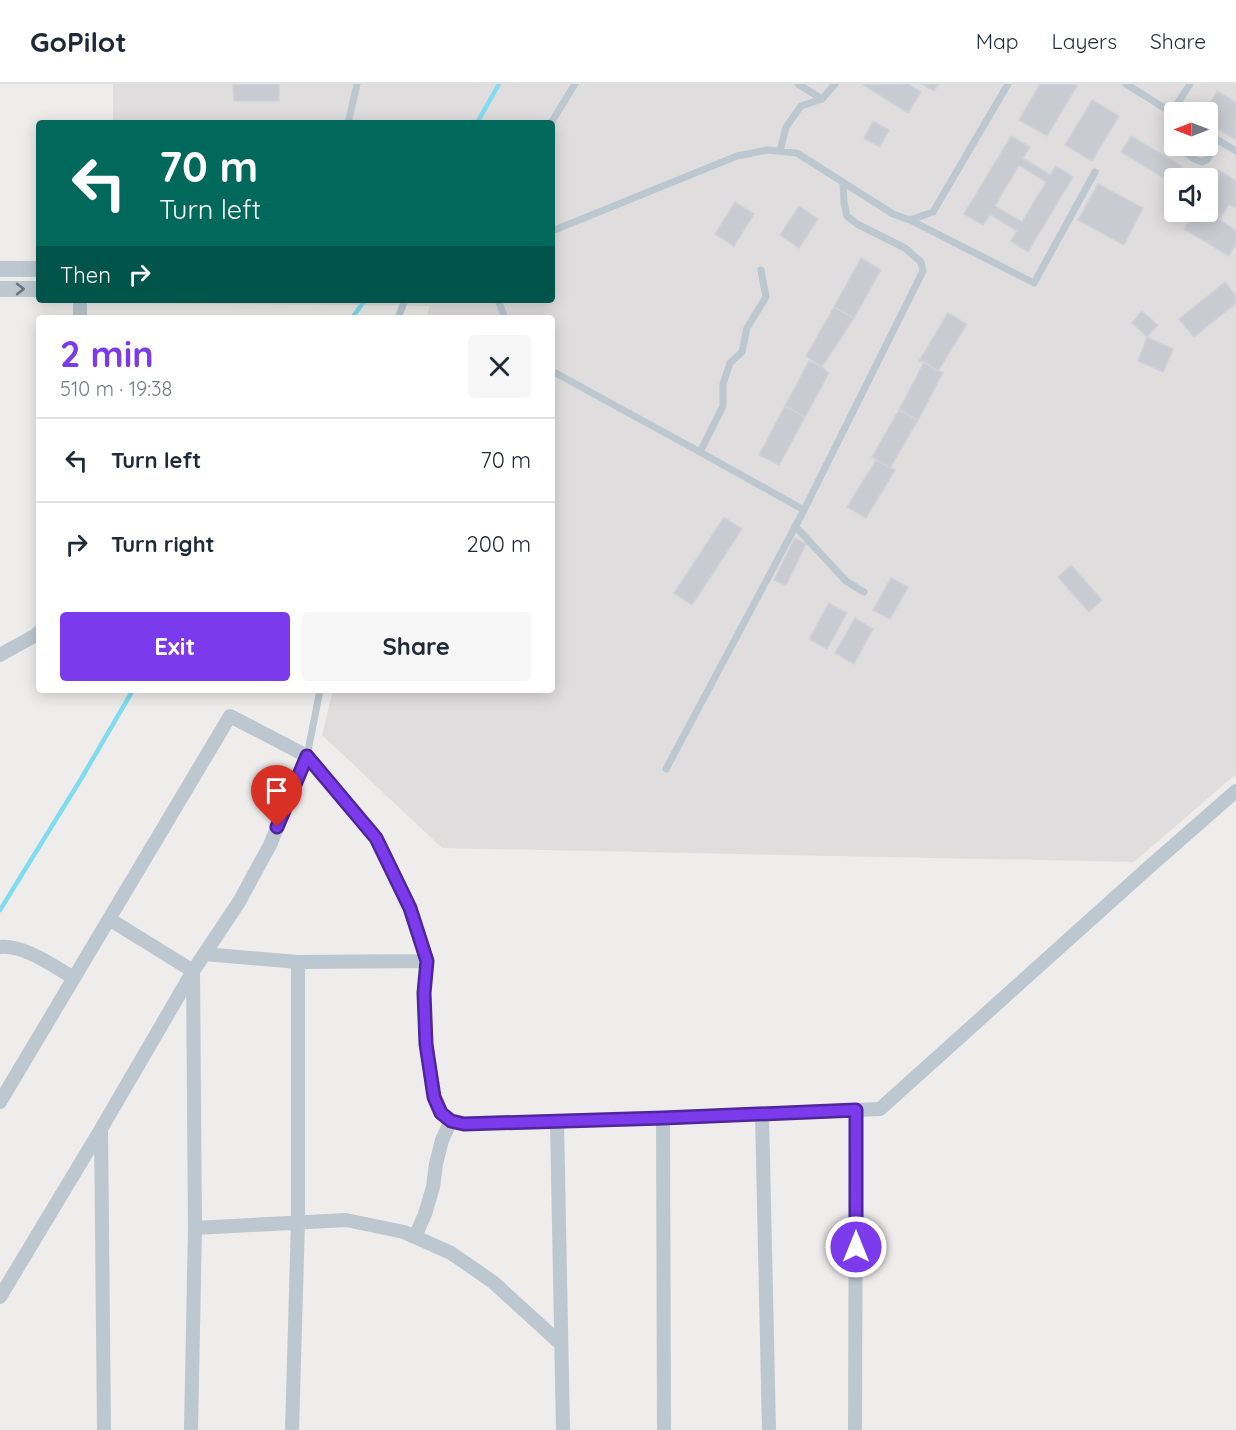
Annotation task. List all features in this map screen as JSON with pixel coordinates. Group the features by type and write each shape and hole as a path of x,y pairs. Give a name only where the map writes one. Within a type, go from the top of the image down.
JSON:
{"street":[{"path":"0,269 36,269"},
{"path":"0,289 36,289"},
{"path":"0,655 36,635"},
{"path":"0,1102 230,716 307,756 376,838 410,908 427,961 424,993 426,1044 434,1097 441,1113 451,1121 464,1124 880,1109 1148,867 1236,791"},
{"path":"0,1297 193,971 240,902 270,845 307,756"},
{"path":"110,919 193,971"},
{"path":"0,947 8,946 25,951 74,978"},
{"path":"204,954 298,962 427,961"},
{"path":"292,1430 298,1222 298,962"},
{"path":"191,1430 195,1228 193,971"},
{"path":"855,1430 856,1110"},
{"path":"762,1114 769,1430"},
{"path":"663,1118 664,1430"},
{"path":"414,1237 425,1214 433,1187 435,1164 442,1140 451,1121"},
{"path":"557,1122 563,1430"},
{"path":"101,1129 104,1430"},
{"path":"195,1228 346,1220 404,1232 451,1253 493,1282 561,1344"}],"lane":[{"path":"349,120 357,84"},
{"path":"553,120 575,84"},
{"path":"798,84 822,99"},
{"path":"780,151 786,127 801,106 822,99 835,84"},
{"path":"910,220 933,212 1008,84"},
{"path":"1126,84 1164,107"},
{"path":"1179,102 1190,84"},
{"path":"1218,141 1236,152"},
{"path":"555,230 737,156 767,150 780,151 797,153 893,214 910,220 1034,283 1095,172"},
{"path":"1190,156 1202,162 1209,156"},
{"path":"666,768 804,510 923,271 921,262 905,248 857,224 847,216 843,182"},
{"path":"700,452 723,406 723,384 730,363 742,352 747,328 766,297 761,270"},
{"path":"555,373 804,510"},
{"path":"795,526 846,581 864,592"},
{"path":"307,756 319,693"}],"shaded area":[{"path":"113,84 1236,84 1236,774 1134,862 442,848 322,735 332,693 555,693 555,315 427,315 430,306 134,303 555,303 555,120 113,120"}],"building":[{"path":"233,84 279,84 279,101 234,101"},
{"path":"862,84 908,84 921,92 908,113"},
{"path":"922,84 939,84 934,91"},
{"path":"1040,84 1074,84 1077,86 1047,136 1019,120"},
{"path":"1217,91 1236,102 1236,140 1218,129 1218,102 1211,102"},
{"path":"1092,100 1119,116 1092,161 1065,145"},
{"path":"873,121 889,130 880,147 864,139"},
{"path":"1011,136 1030,147 1023,158 1050,175 1056,166 1073,177 1028,252 1011,241 1017,231 990,214 983,225 964,214","holes":["1019,165 1046,182 1022,222 995,206"]},
{"path":"1131,136 1182,166 1181,168 1164,168 1164,178 1121,152"},
{"path":"1219,170 1236,181 1236,208 1229,204 1219,220 1236,230 1236,244 1229,256 1184,229 1189,222 1218,222"},
{"path":"1098,184 1143,208 1124,245 1078,220"},
{"path":"735,202 754,214 734,246 715,234"},
{"path":"799,206 818,219 799,248 780,235"},
{"path":"861,258 881,270 854,318 834,307"},
{"path":"1225,282 1236,296 1236,303 1194,337 1179,319"},
{"path":"834,307 854,318 822,367 806,356"},
{"path":"1142,311 1158,325 1147,337 1132,323"},
{"path":"948,313 967,324 938,371 919,361"},
{"path":"1147,337 1173,349 1163,372 1138,361"},
{"path":"809,361 829,373 805,417 785,406"},
{"path":"924,362 943,372 918,420 899,410"},
{"path":"785,406 805,417 779,465 759,455"},
{"path":"899,410 918,420 890,468 872,457"},
{"path":"876,460 895,470 866,518 847,507"},
{"path":"724,517 742,529 692,605 674,593"},
{"path":"795,538 806,544 786,585 774,580"},
{"path":"1071,565 1102,600 1089,612 1058,577"},
{"path":"891,578 908,587 890,619 873,610"},
{"path":"829,603 847,613 827,649 809,639"},
{"path":"855,618 873,629 854,664 835,653"}],"waterway":[{"path":"479,120 499,84"},
{"path":"354,315 363,303"},
{"path":"0,910 131,693"}],"route":[{"path":"277,827 307,756 376,838 410,908 427,961 424,993 426,1044 434,1097 441,1113 451,1121 464,1124 557,1122 856,1110 856,1247"}]}
